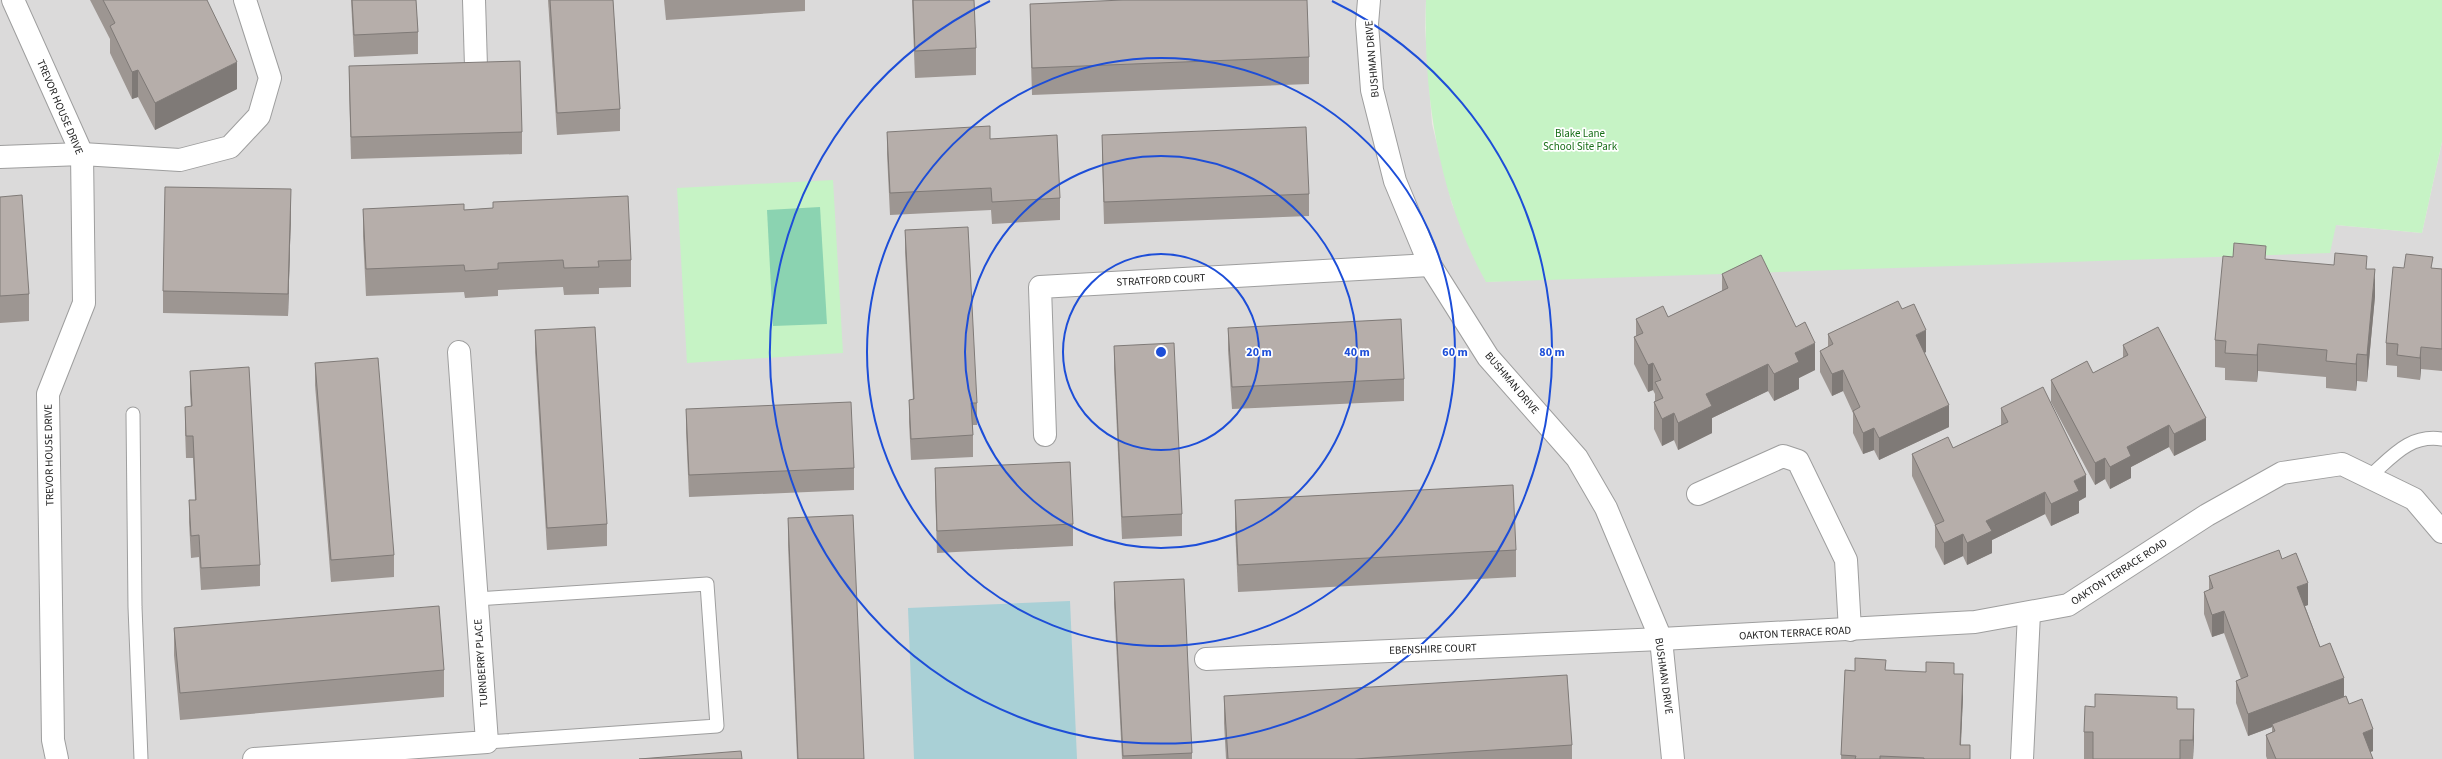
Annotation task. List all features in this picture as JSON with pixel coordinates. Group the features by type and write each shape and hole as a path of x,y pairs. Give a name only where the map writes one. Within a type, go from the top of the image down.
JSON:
{"street":[{"name":"TREVOR HOUSE DRIVE","path":"13,0 82,154 84,304 48,394 55,749"},
{"path":"0,157 82,154 180,160 230,146 259,116 270,78 245,0"},
{"path":"474,0 476,67"},
{"name":"BUSHMAN DRIVE","path":"1369,0 1367,24 1372,90 1395,181 1430,265 1488,357 1577,458 1606,508 1661,639 1673,759"},
{"name":"STRATFORD COURT","path":"1045,436 1040,287 1430,265"},
{"name":"TURNBERRY PLACE","path":"458,352 487,742"},
{"path":"1698,494 1783,456 1798,461 1846,560 1850,630"},
{"name":"OAKTON TERRACE ROAD","path":"1661,639 1850,630 1975,622 2068,605 2207,515 2282,473 2342,464 2414,499 2442,532"},
{"path":"2022,759 2029,612"},
{"name":"EBENSHIRE COURT","path":"1206,659 1661,639"},
{"path":"254,759 487,742"}],"lane":[{"path":"133,414 135,607 141,759"},
{"path":"2369,477 2407,443 2431,437 2442,439"},
{"path":"477,600 707,584 717,726 487,742"}],"shaded area":[{"path":"0,0 1426,0 1425,28 1432,124 1452,204 1487,282 2336,225 2422,233 2442,142 2442,759 0,759"}],"green space":[{"name":"Blake Lane School Site Park","path":"1426,0 2442,0 2442,142 2422,233 2336,225 2330,253 1486,282 1470,250 1456,216 1437,146 1431,109 1428,73"},
{"path":"833,180 843,353 687,363 677,188"},
{"path":"820,207 827,324 773,326 767,210"}],"water":[{"path":"1070,601 1077,759 914,759 908,608"}],"building":[{"path":"103,0 207,0 237,62 155,103 138,70 132,72 110,26 115,23"},
{"path":"352,0 416,0 418,32 354,35"},
{"path":"550,0 613,0 620,109 557,113"},
{"path":"913,0 974,0 976,48 915,51"},
{"path":"1123,0 1307,0 1309,57 1032,68 1030,4"},
{"path":"520,61 522,132 351,137 349,66"},
{"path":"990,126 990,139 1057,135 1060,198 992,202 991,188 890,193 887,132"},
{"path":"1306,127 1309,194 1104,202 1102,135"},
{"path":"165,187 291,189 288,294 163,291"},
{"path":"22,195 29,294 0,296 0,197"},
{"path":"628,196 631,260 598,261 599,267 564,268 563,260 498,263 498,269 465,271 464,265 366,269 363,209 464,204 464,210 493,208 493,202"},
{"path":"968,227 977,403 971,403 973,435 911,439 909,400 914,399 905,230"},
{"path":"2234,243 2266,246 2265,259 2334,265 2335,253 2367,256 2366,269 2375,269 2367,355 2357,354 2356,364 2326,361 2327,350 2258,344 2257,355 2225,353 2226,341 2215,340 2223,256 2233,257"},
{"path":"2406,254 2433,257 2431,268 2442,269 2442,349 2421,347 2420,358 2397,355 2398,344 2386,343 2393,267 2404,268"},
{"path":"1761,255 1796,327 1805,322 1815,343 1795,353 1799,362 1774,374 1768,364 1706,394 1712,406 1678,423 1674,413 1662,419 1654,402 1663,398 1655,382 1661,380 1653,363 1648,365 1634,337 1643,333 1636,319 1663,306 1668,317 1728,288 1722,274"},
{"path":"1898,301 1902,309 1914,304 1926,330 1916,335 1949,405 1879,438 1874,428 1863,433 1853,411 1860,407 1843,370 1832,374 1820,351 1833,344 1828,334"},
{"path":"1401,319 1404,379 1232,387 1228,328"},
{"path":"595,327 607,524 547,528 535,330"},
{"path":"2158,327 2206,418 2174,434 2169,425 2127,447 2131,456 2110,467 2105,458 2095,463 2051,380 2087,361 2093,373 2128,355 2123,345"},
{"path":"1174,343 1182,514 1122,517 1114,346"},
{"path":"378,358 394,555 331,560 315,363"},
{"path":"249,367 260,565 201,568 199,535 191,536 189,500 196,500 193,436 186,436 185,407 192,406 190,371"},
{"path":"2043,387 2086,475 2074,481 2079,491 2051,504 2045,492 1986,521 1992,531 1967,543 1963,534 1944,543 1935,525 1944,521 1912,454 1948,437 1953,448 2008,422 2001,408"},
{"path":"851,402 854,468 689,475 686,409"},
{"path":"1070,462 1073,524 937,531 935,468"},
{"path":"1513,485 1516,550 1238,565 1235,500"},
{"path":"853,515 864,759 798,759 788,518"},
{"path":"2279,550 2282,559 2296,553 2308,583 2297,587 2320,647 2330,643 2344,678 2248,714 2236,681 2248,676 2224,611 2212,615 2204,592 2213,588 2209,576"},
{"path":"1184,579 1192,753 1123,756 1114,582"},
{"path":"439,606 444,670 180,693 174,628"},
{"path":"1855,658 1886,660 1885,670 1926,672 1926,662 1954,663 1954,674 1963,674 1960,745 1970,745 1970,759 1924,759 1880,756 1880,759 1855,759 1856,756 1841,755 1845,670 1855,671"},
{"path":"1567,675 1572,745 1354,759 1228,759 1224,696"},
{"path":"2095,694 2177,697 2177,709 2194,709 2193,740 2180,740 2180,759 2093,759 2093,732 2084,732 2085,706 2095,707"},
{"path":"2346,696 2349,704 2362,699 2373,729 2363,733 2373,759 2276,759 2266,735 2275,731 2272,724"},
{"path":"741,751 742,759 639,759"}]}
